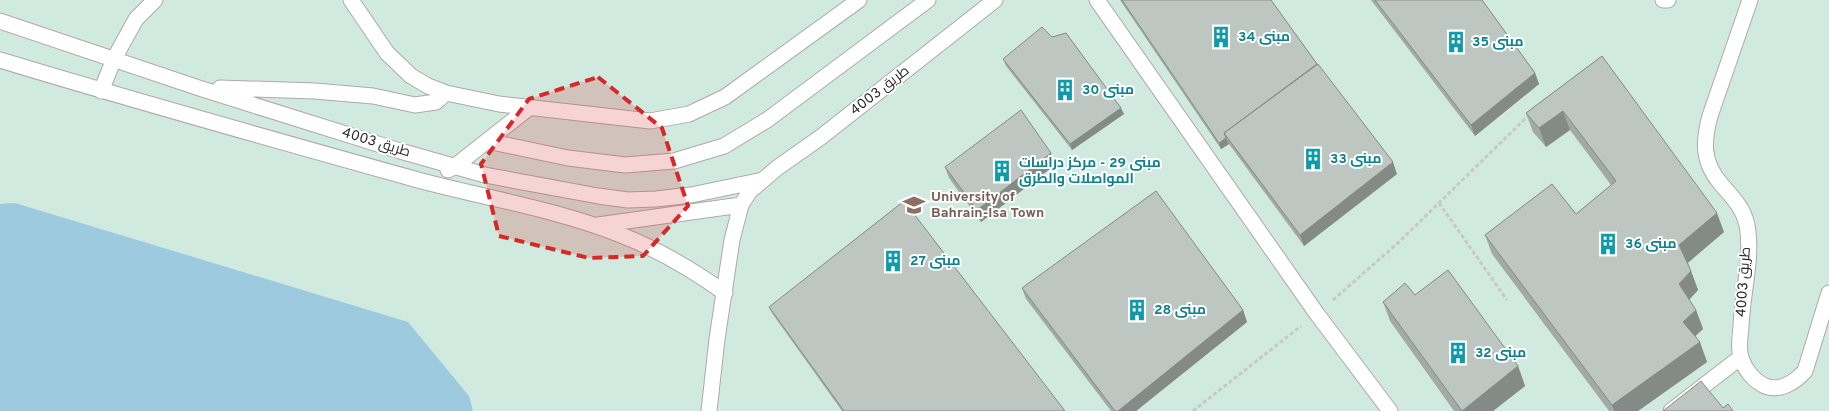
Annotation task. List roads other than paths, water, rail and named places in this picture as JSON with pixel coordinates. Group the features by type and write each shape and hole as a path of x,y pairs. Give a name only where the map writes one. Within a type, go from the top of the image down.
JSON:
{"lane":[{"path":"101,91 114,59 136,19 156,0"},
{"path":"351,0 387,53 411,76 428,86 446,93 499,104 650,121 689,114 725,98 859,0"},
{"path":"487,142 568,158 625,165 674,161 724,146 767,120 928,0"},
{"name":"طريق 4003","path":"709,411 732,240 741,205 750,191 995,0"},
{"path":"1097,0 1317,314 1390,411"},
{"path":"1663,0 1668,0"},
{"name":"طريق 4003","path":"1741,357 1742,308 1748,260 1747,226 1737,202 1713,173 1704,147 1705,133 1710,116 1750,0"},
{"name":"طريق 4003","path":"0,21 198,88 485,175 628,200 691,195 763,180"},
{"name":"طريق 4003","path":"0,60 101,91 421,180 576,219 621,235 664,255 725,293"},
{"path":"198,88 315,91 373,96 415,105 436,102 446,93"},
{"path":"421,180 454,167 530,107"},
{"path":"594,225 741,205"},
{"path":"1671,411 1741,357 1748,372 1760,384 1772,389 1796,381 1805,371 1829,293"}],"place":[{"name":"مبنى 34","path":"1221,37"},
{"name":"مبنى 35","path":"1456,42"},
{"name":"مبنى 30","path":"1065,90"},
{"name":"مبنى 33","path":"1313,159"},
{"name":"مبنى 29 - مركز دراسات المواصلات والطرق","path":"1002,171"},
{"name":"University of Bahrain-Isa Town","path":"914,205"},
{"name":"مبنى 36","path":"1608,244"},
{"name":"مبنى 27","path":"893,261"},
{"name":"مبنى 28","path":"1137,310"},
{"name":"مبنى 32","path":"1458,353"}]}
